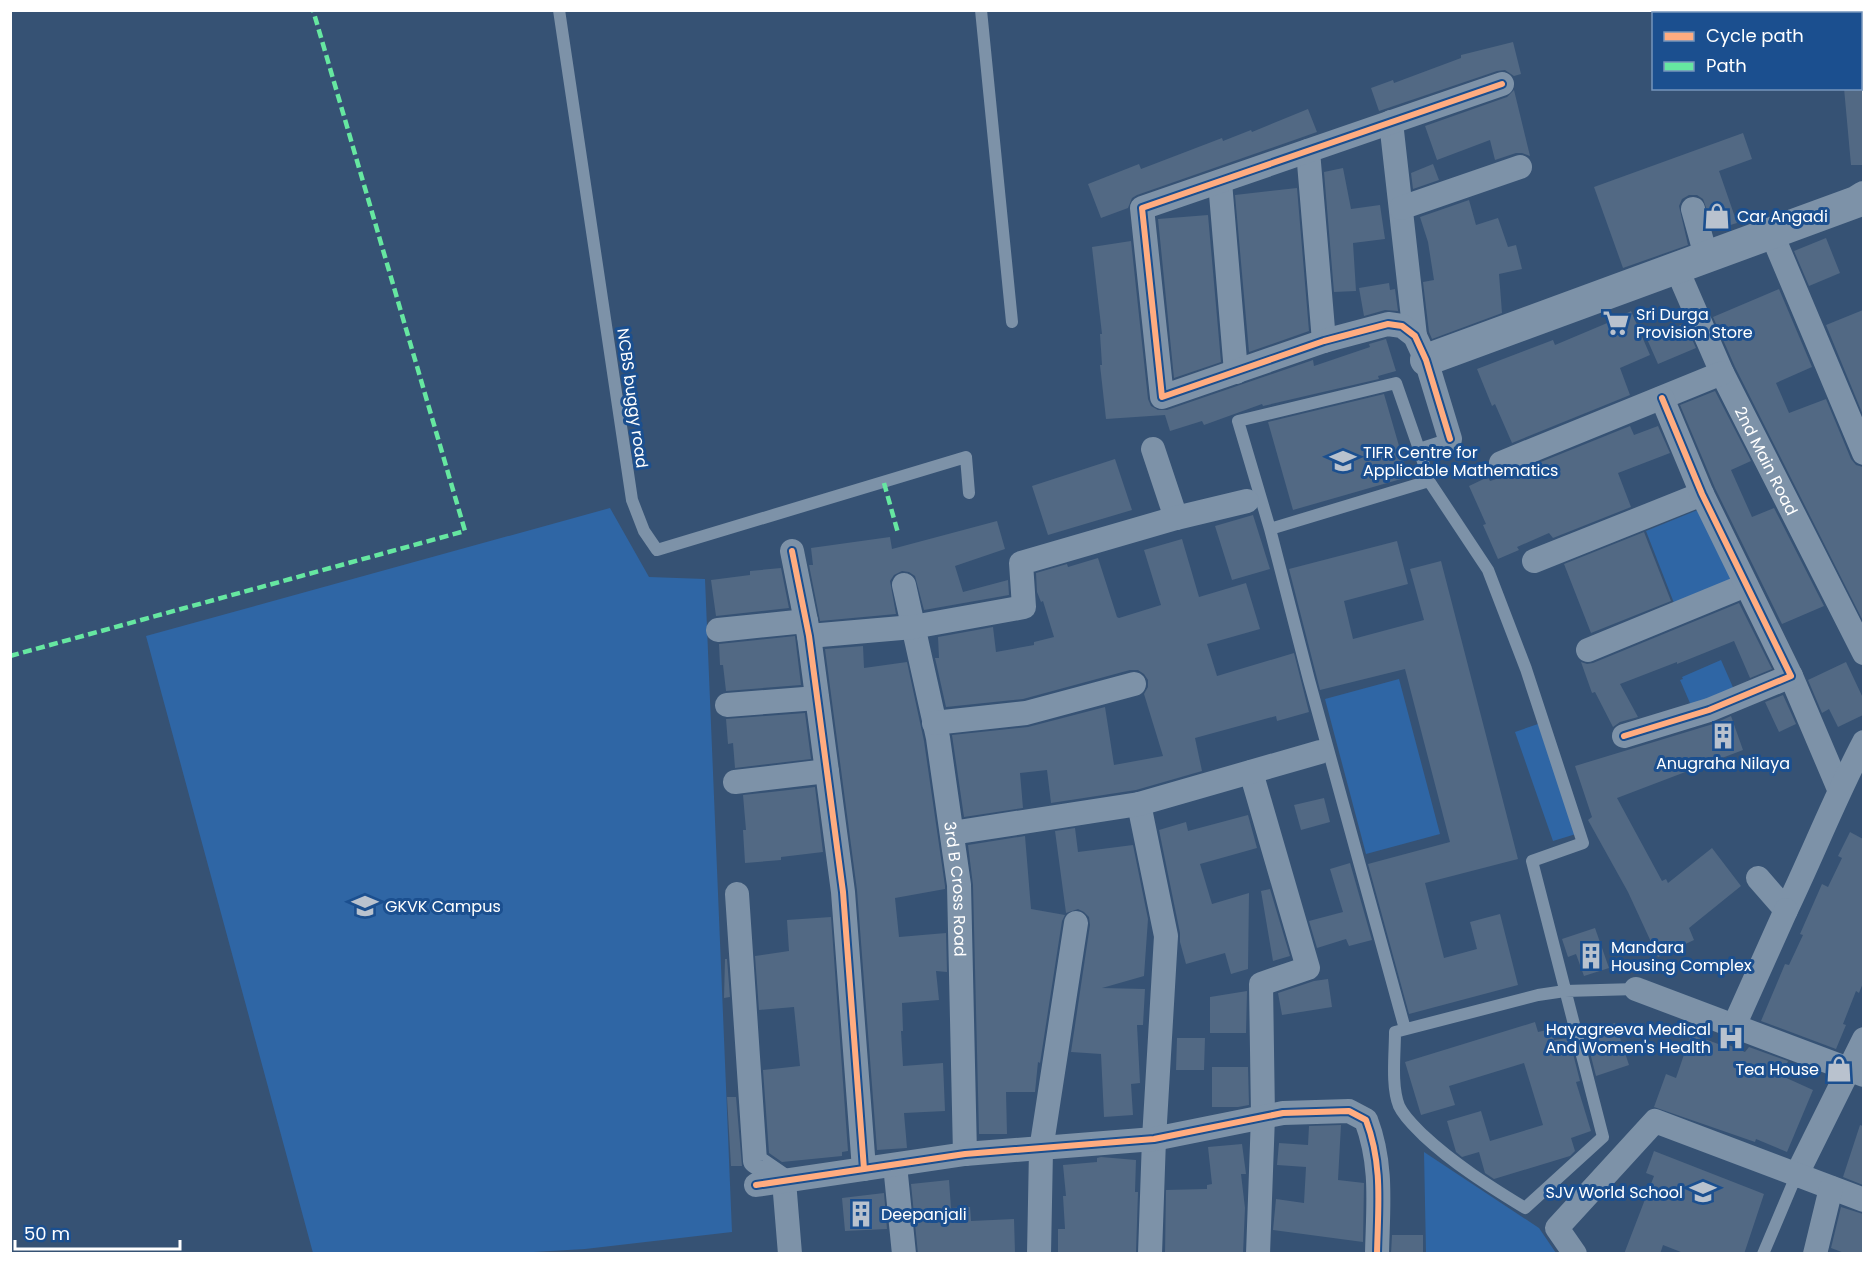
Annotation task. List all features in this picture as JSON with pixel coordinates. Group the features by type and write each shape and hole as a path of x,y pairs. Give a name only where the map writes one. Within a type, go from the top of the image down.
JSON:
{"street":[{"path":"1421,348 1402,326 1388,324 1324,341 1162,397 1142,208 1502,84"},
{"path":"1391,122 1421,348 1450,439"},
{"path":"1308,151 1324,341"},
{"path":"1401,208 1520,167"},
{"path":"1220,182 1236,372"},
{"path":"1421,348 1676,267 1856,202 1863,197"},
{"path":"1693,209 1706,256"},
{"path":"1770,232 1863,453"},
{"name":"2nd Main Road","path":"1676,267 1722,373 1863,653"},
{"path":"1501,463 1722,373"},
{"path":"1662,398 1702,494 1791,676 1839,789"},
{"path":"1153,449 1176,518"},
{"path":"1534,561 1702,494"},
{"path":"718,630 913,627 1024,607 1021,563 1176,518 1247,501"},
{"path":"792,551 807,628 843,892 864,1169"},
{"name":"3rd B Cross Road","path":"904,585 934,723 959,885 965,1154"},
{"path":"1588,650 1746,585"},
{"path":"1624,736 1709,710 1791,676"},
{"path":"934,723 1026,713 1134,684"},
{"path":"727,705 817,698"},
{"path":"1734,1026 1805,872 1839,789 1863,742"},
{"path":"952,833 1139,804 1320,752"},
{"path":"735,782 827,771"},
{"path":"1251,772 1308,968 1261,984 1263,1116 1258,1254"},
{"path":"1139,804 1166,936 1150,1254"},
{"path":"1758,878 1786,910"},
{"path":"736,894 754,1161 784,1181"},
{"path":"1039,1254 1041,1150 1076,923"},
{"path":"1635,989 1856,1072"},
{"path":"1815,1254 1818,1183 1856,1072 1863,1039"},
{"path":"756,1185 965,1154 1041,1150 1154,1139 1283,1113 1349,1111 1366,1120 1373,1139 1379,1174 1377,1254"},
{"path":"1575,1254 1557,1228 1655,1121 1863,1200"},
{"path":"895,1164 904,1254"},
{"path":"784,1181 790,1254"}],"lane":[{"name":"NCBS buggy road","path":"559,10 632,500 644,531 657,550 966,457 969,494"},
{"path":"981,10 1012,322"},
{"path":"1404,1029 1270,529 1238,421 1396,383 1429,481 1488,570 1526,669 1583,843 1532,861 1565,991 1603,1137 1525,1208 1479,1181 1440,1150 1400,1108 1395,1092 1395,1032 1538,995 1565,991 1635,989"},
{"path":"1419,449 1450,439"},
{"path":"1270,529 1429,481"},
{"path":"1763,1254 1818,1183"}],"shaded area":[{"path":"610,508 649,577 705,579 732,1232 585,1249 497,1254 313,1253 146,636"},
{"path":"1700,509 1736,578 1674,603 1646,531"},
{"path":"1721,660 1735,692 1693,710 1680,680 1683,679 1682,677"},
{"path":"1399,679 1440,834 1366,854 1325,699"},
{"path":"1538,724 1576,834 1553,841 1515,732"},
{"path":"1424,1152 1539,1228 1556,1253 1426,1253"}],"building":[{"path":"1513,42 1521,74 1514,76 1505,70 1497,71 1379,111 1371,88 1393,80 1394,83 1461,58 1461,55"},
{"path":"1863,88 1863,165 1851,165 1844,90 1862,90"},
{"path":"1514,90 1530,156 1516,153 1495,160 1490,140 1437,160 1425,126 1507,97"},
{"path":"1308,109 1317,132 1137,195 1132,198 1128,208 1101,218 1088,184 1139,164 1141,169 1222,138 1223,141 1251,130 1252,132"},
{"path":"1743,133 1752,159 1719,171 1737,223 1714,230 1703,199 1697,195 1689,195 1682,199 1679,206 1688,245 1623,268 1594,187"},
{"path":"1433,164 1439,180 1413,189 1411,173"},
{"path":"1343,168 1351,209 1380,205 1385,239 1353,243 1356,291 1334,292 1324,172"},
{"path":"1297,188 1309,331 1249,352 1235,195"},
{"path":"1469,200 1476,225 1498,218 1508,247 1516,245 1522,269 1499,274 1502,313 1432,339 1429,332 1423,282 1434,280 1428,242 1420,217"},
{"path":"1208,215 1221,362 1174,378 1158,219"},
{"path":"1826,238 1840,273 1809,286 1794,251"},
{"path":"1131,241 1148,399 1151,406 1158,410 1167,410 1313,360 1314,366 1370,347 1369,344 1386,339 1396,371 1378,376 1379,379 1263,406 1262,404 1204,425 1202,421 1170,431 1165,415 1106,419 1100,365 1102,365 1100,334 1102,334 1092,247"},
{"path":"1389,283 1390,290 1395,289 1398,311 1385,310 1364,316 1359,288"},
{"path":"1779,289 1812,367 1776,383 1789,413 1826,399 1851,459 1856,465 1863,467 1863,621 1735,367 1713,317"},
{"path":"1863,310 1863,415 1826,325"},
{"path":"1631,311 1650,355 1620,368 1630,395 1512,443 1495,404 1492,406 1477,369 1553,340 1555,345"},
{"path":"1681,325 1683,329 1687,328 1696,348 1658,364 1647,339"},
{"path":"1715,391 1751,461 1731,470 1752,517 1774,508 1824,606 1782,624 1715,488 1680,405"},
{"path":"1384,394 1408,477 1293,510 1268,422"},
{"path":"1630,426 1634,435 1658,426 1670,453 1618,473 1631,507 1553,538 1549,533 1517,547 1519,550 1498,559 1469,486 1488,477 1490,481 1506,476"},
{"path":"1115,459 1132,510 1048,535 1032,486"},
{"path":"1253,515 1270,569 1232,580 1215,526"},
{"path":"997,521 1005,549 955,566 963,592 1008,580 1009,595 924,610 915,576 902,571 894,575 890,581 896,614 820,621 809,565 813,565 811,548 890,537 892,549"},
{"path":"1644,532 1671,601 1591,633 1564,564"},
{"path":"1182,539 1199,597 1246,583 1260,629 1207,644 1217,676 1294,653 1309,712 1277,721 1276,716 1195,738 1202,771 1136,790 1051,803 1047,770 1020,773 1023,808 964,817 952,735 1028,727 1105,707 1114,765 1163,756 1144,694 1148,687 1148,680 1138,670 1130,670 1023,699 946,707 935,658 939,658 938,637 993,627 996,652 1034,645 1034,642 1054,637 1043,601 1041,602 1037,592 1036,573 1098,558 1117,617 1161,605 1144,550"},
{"path":"1397,541 1408,584 1344,601 1353,639 1424,620 1410,569 1441,561 1518,859 1425,883 1444,958 1477,949 1470,922 1500,914 1518,985 1409,1014 1368,864 1450,842 1405,669 1320,690 1289,569"},
{"path":"781,568 789,608 716,616 711,580 750,575 750,571"},
{"path":"1739,603 1772,669 1750,678 1734,641 1620,684 1638,717 1620,722 1613,727 1595,692 1592,693 1581,662 1593,663"},
{"path":"795,636 801,685 726,691 723,665 720,665 719,644"},
{"path":"863,646 864,668 907,662 924,741 945,886 945,889 895,898 899,937 946,933 947,972 936,971 939,1000 902,1003 903,1031 901,1031 903,1066 943,1063 945,1111 904,1113 907,1148 877,1150 857,890 825,649"},
{"path":"1846,662 1863,698 1863,715 1838,727 1829,709 1822,713 1808,680"},
{"path":"1783,695 1796,724 1779,732 1765,702"},
{"path":"805,713 811,759 735,768 733,743 728,744 726,719"},
{"path":"1731,716 1743,750 1617,798 1662,881 1666,879 1668,883 1712,848 1741,886 1689,928 1694,940 1658,957 1628,892 1588,820 1592,817 1575,766 1713,724"},
{"path":"815,787 823,852 781,857 781,860 745,863 743,830 746,830 743,795"},
{"path":"1324,798 1330,822 1301,830 1294,805"},
{"path":"1248,815 1257,848 1200,864 1212,904 1249,893 1248,969 1231,974 1225,953 1186,964 1159,830 1186,822 1188,831"},
{"path":"1075,828 1078,852 1133,845 1148,919 1144,976 1102,988 1145,989 1143,1025 1137,1025 1140,1083 1131,1084 1133,1115 1104,1117 1101,1054 1071,1052 1090,925 1089,917 1078,909 1066,913 1055,831"},
{"path":"1850,832 1863,839 1863,983 1859,993 1856,991 1836,1049 1761,1021 1785,964 1789,965 1803,935 1800,934 1822,884 1828,887 1842,858 1838,856"},
{"path":"1025,836 1031,909 1065,915 1062,921 1040,1063 1038,1062 1035,1092 1006,1092 1007,1134 979,1134 973,885 968,845"},
{"path":"1350,863 1372,940 1349,946 1346,939 1317,948 1309,921 1343,912 1330,869"},
{"path":"1270,889 1290,956 1273,961 1261,891"},
{"path":"831,917 848,1151 842,1152 842,1156 782,1162 769,1153 763,1070 800,1066 794,1007 759,1010 755,956 789,951 787,920"},
{"name":"Mandara Housing Complex","path":"1595,928 1609,968 1584,976 1576,954 1568,957 1562,939"},
{"path":"725,959 727,959 730,997 724,998"},
{"path":"1328,979 1332,1007 1282,1015 1278,993 1314,981"},
{"path":"1247,991 1246,1033 1210,1033 1210,997"},
{"path":"1535,1022 1538,1032 1551,1029 1554,1040 1569,1038 1580,1081 1576,1082 1591,1131 1571,1138 1575,1151 1570,1156 1494,1179 1485,1173 1479,1152 1462,1157 1456,1152 1447,1121 1481,1111 1490,1141 1543,1125 1524,1063 1449,1086 1455,1105 1421,1115 1405,1062"},
{"path":"1615,1023 1629,1065 1596,1076 1585,1033"},
{"path":"1691,1034 1721,1045 1722,1042 1745,1052 1749,1047 1788,1061 1782,1076 1813,1090 1787,1152 1756,1139 1755,1142 1654,1107 1666,1074 1676,1078"},
{"path":"1177,1038 1205,1038 1204,1070 1176,1070"},
{"path":"1212,1067 1248,1067 1249,1105 1212,1107"},
{"path":"727,1097 736,1097 742,1166 731,1166"},
{"path":"1341,1125 1338,1180 1364,1183 1363,1242 1273,1230 1276,1199 1304,1203 1306,1167 1277,1165 1279,1143 1308,1145 1309,1126"},
{"path":"1860,1125 1863,1126 1863,1185 1843,1177"},
{"path":"1242,1144 1246,1174 1241,1174 1245,1208 1243,1254 1165,1254 1166,1190 1207,1189 1207,1185 1212,1184 1208,1147"},
{"path":"1654,1151 1764,1194 1744,1254 1686,1254 1663,1245 1660,1254 1624,1254 1654,1176 1646,1173"},
{"path":"1097,1158 1136,1160 1135,1192 1138,1192 1136,1252 1058,1254 1058,1229 1065,1229 1063,1196 1066,1196 1063,1165 1097,1162"},
{"path":"949,1180 951,1208 970,1207 971,1221 1014,1219 1015,1253 918,1254 911,1184"},
{"name":"Deepanjali","path":"884,1193 887,1229 845,1231 842,1198"},
{"path":"1841,1207 1863,1214 1863,1254 1847,1254 1831,1248"},
{"path":"1392,1235 1423,1235 1423,1254 1391,1254"}],"marked path":[{"path":"10,656 465,531 313,10"},
{"path":"884,483 898,533"}],"cycle path":[{"path":"1450,439 1426,360 1415,336 1402,326 1388,324 1324,341 1162,397 1142,208 1502,84"},
{"path":"1624,736 1709,710 1791,676 1702,494 1662,398"},
{"path":"792,551 809,636 843,892 864,1169"},
{"path":"756,1185 965,1154 1154,1139 1283,1113 1349,1111 1366,1120 1375,1153 1378,1186 1377,1254"}],"place":[{"name":"Car Angadi","path":"1717,216"},
{"name":"Sri Durga Provision Store","path":"1616,323"},
{"name":"TIFR Centre for Applicable Mathematics","path":"1343,461"},
{"name":"Anugraha Nilaya","path":"1723,736"},
{"name":"GKVK Campus","path":"365,906"},
{"name":"Mandara Housing Complex","path":"1591,956"},
{"name":"Hayagreeva Medical And Women's Health","path":"1731,1038"},
{"name":"Tea House","path":"1839,1069"},
{"name":"SJV World School","path":"1703,1192"},
{"name":"Deepanjali","path":"861,1214"}]}
